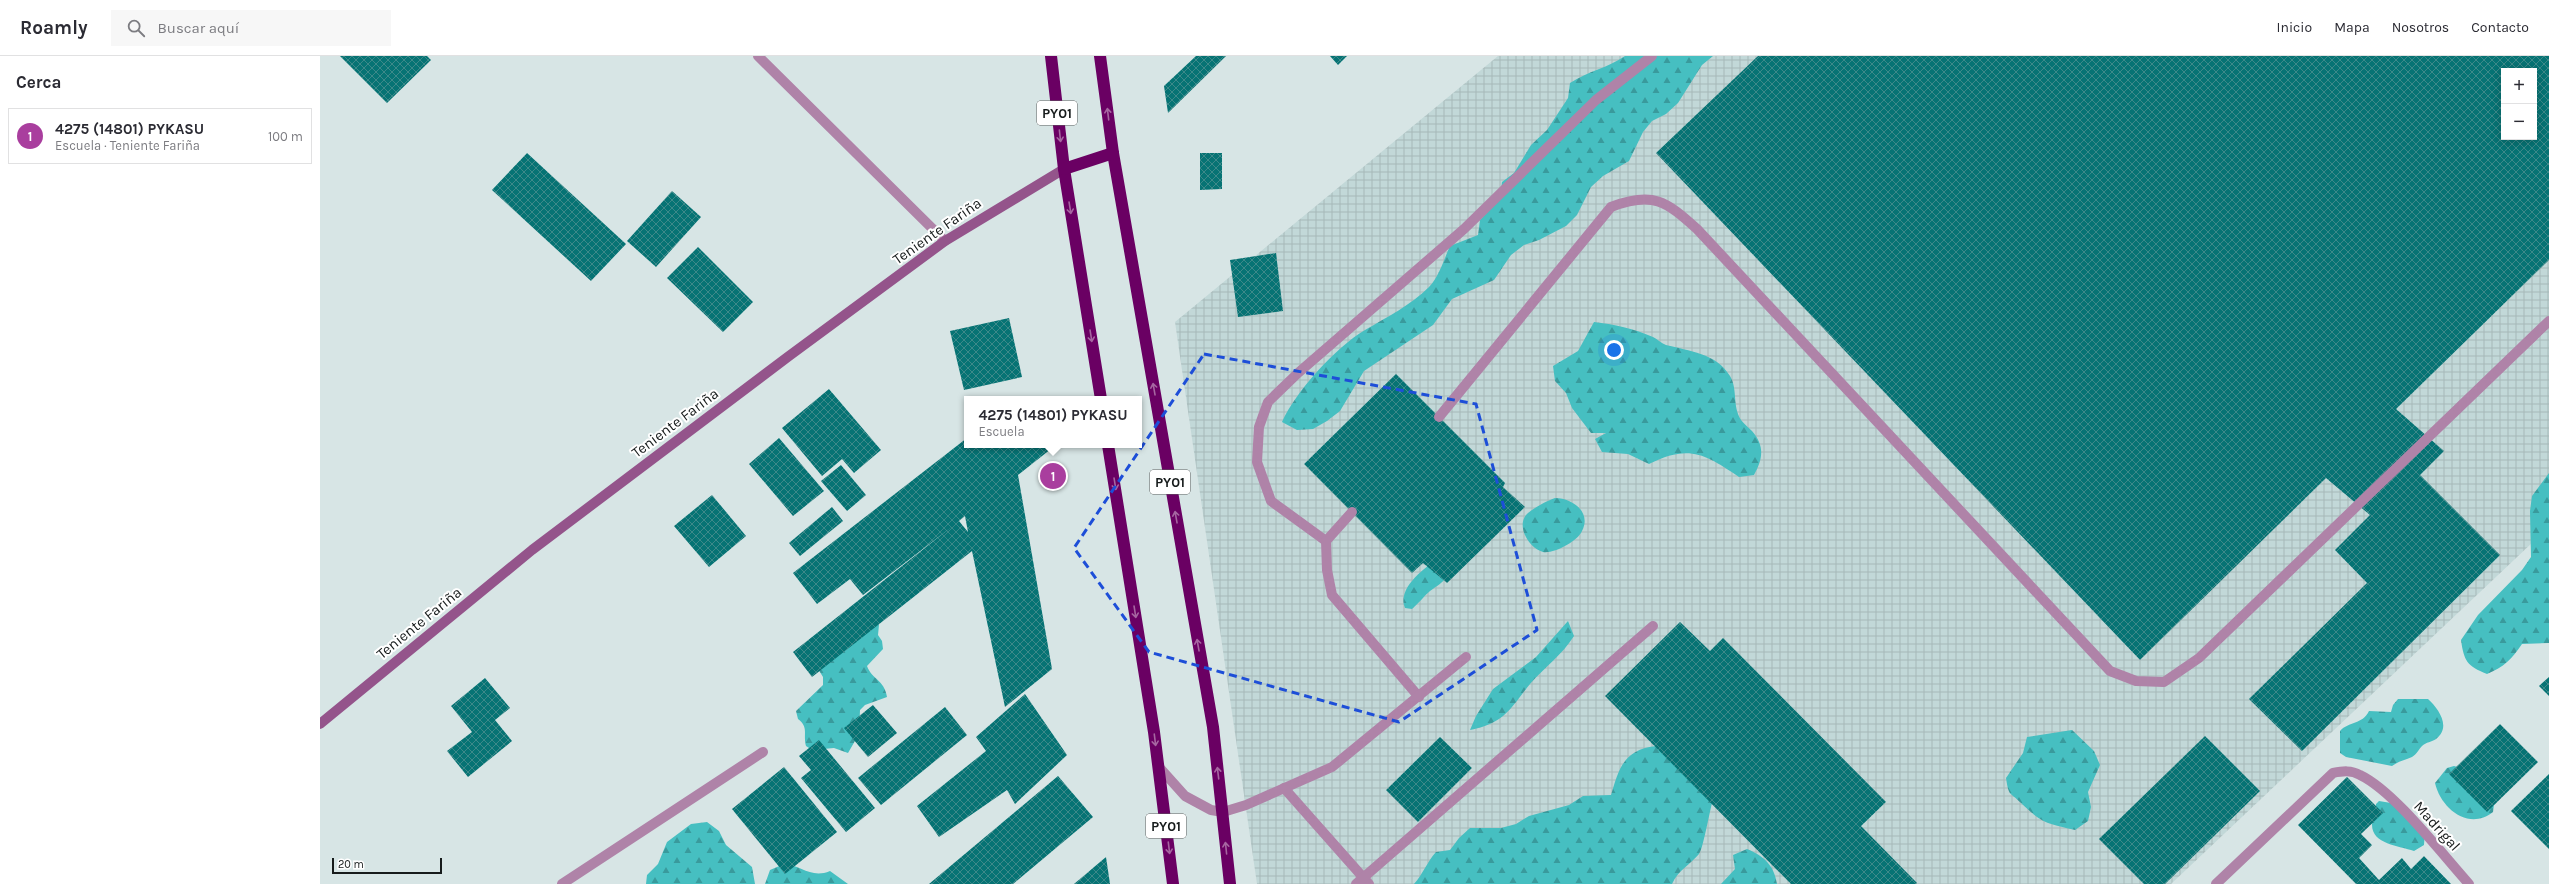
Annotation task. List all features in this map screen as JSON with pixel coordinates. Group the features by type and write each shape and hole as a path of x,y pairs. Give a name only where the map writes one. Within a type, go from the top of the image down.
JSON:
{"highway":[{"name":"PY01","path":"1051,56 1064,169 1101,396"},
{"name":"PY01","path":"1100,56 1113,153 1211,719 1223,812 1230,884"},
{"path":"1064,169 1113,153"},
{"name":"PY01","path":"1108,448 1159,767 1173,884"}],"street":[{"path":"758,56 945,241"},
{"path":"1326,541 1271,501 1257,462 1259,426 1268,402 1334,341 1464,229 1596,100 1652,56"},
{"name":"Teniente Fariña","path":"320,724 532,550 945,241 1064,169"},
{"path":"1439,417 1611,207 1630,200 1648,198 1675,209 1697,229 2110,671 2136,681 2164,682 2199,658 2549,321"},
{"path":"1352,512 1326,541 1327,570 1332,595 1419,697"},
{"path":"1284,788 1362,882 1653,626"},
{"path":"1159,767 1185,796 1210,810 1223,812 1246,805 1332,767 1466,657"},
{"path":"562,884 763,752"},
{"name":"Madrigal","path":"2216,884 2333,773 2346,771 2360,774 2382,788 2469,884"}],"highlighted area":[{"path":"1204,354 1476,404 1537,630 1399,722 1149,652 1074,548"}],"shaded area":[{"path":"1498,56 2549,56 2549,527 2171,884 1257,884 1175,322"}],"green space":[{"path":"1625,56 1713,56 1702,65 1678,103 1666,114 1652,121 1643,132 1629,161 1603,176 1591,187 1577,215 1566,226 1539,240 1524,245 1511,255 1494,280 1452,299 1433,325 1364,371 1340,411 1327,421 1313,429 1297,430 1282,422 1297,397 1330,358 1365,330 1407,305 1429,287 1433,283 1450,246 1478,235 1480,220 1500,198 1502,182 1514,173 1531,145 1547,130 1568,98 1570,83 1584,75 1612,64"},
{"path":"1594,322 1639,332 1653,337 1666,345 1693,351 1710,358 1724,368 1730,376 1734,386 1738,415 1752,431 1761,447 1761,458 1754,475 1739,477 1716,462 1696,454 1675,454 1649,464 1628,454 1602,452 1595,439 1606,433 1591,433 1572,408 1566,393 1555,381 1553,366 1578,351"},
{"path":"2549,473 2549,643 2522,644 2507,662 2487,674 2475,668 2468,662 2465,658 2461,640 2478,615 2522,570 2531,557 2530,511 2532,496"},
{"path":"1555,498 1568,500 1579,507 1584,518 1584,524 1580,535 1571,543 1553,551 1543,552 1532,546 1528,541 1523,529 1524,518 1528,513 1541,504"},
{"path":"1436,560 1447,577 1412,609 1405,608 1403,601 1404,594 1408,587 1424,569"},
{"path":"866,615 879,625 878,635 882,641 883,649 867,666 869,671 881,683 887,697 865,705 860,710 859,734 848,753 834,748 812,750 806,746 805,728 798,719 796,711 823,685 823,677 815,664"},
{"path":"1568,621 1574,636 1564,649 1530,684 1512,707 1504,715 1489,725 1470,730 1476,716 1493,689 1536,657"},
{"path":"2398,699 2428,699 2436,707 2442,718 2443,729 2441,734 2436,739 2421,747 2412,757 2392,766 2346,757 2340,753 2340,731 2363,719 2369,711 2391,712 2393,705"},
{"path":"2072,730 2094,751 2100,765 2088,792 2091,807 2088,821 2075,830 2051,824 2040,819 2010,793 2006,778 2023,753 2027,737"},
{"path":"1657,746 1715,793 1701,850 1699,854 1681,871 1672,884 1414,884 1436,852 1450,850 1459,838 1470,828 1501,828 1516,824 1529,816 1569,805 1583,796 1611,795 1620,768 1630,756 1637,751"},
{"path":"2454,766 2461,768 2495,797 2493,812 2484,817 2475,819 2466,818 2450,809 2443,801 2435,783 2447,768"},
{"path":"2379,801 2391,803 2425,830 2424,845 2414,851 2394,846 2376,836 2373,831 2372,822 2376,804"},
{"path":"707,822 719,831 726,845 752,867 755,884 646,884 647,875 658,864 667,842 691,824"},
{"path":"1747,849 1763,858 1771,866 1776,877 1777,884 1721,884 1735,869 1733,855"},
{"path":"784,864 812,873 823,873 830,871 848,884 765,884 770,870"}],"building":[{"path":"340,56 427,56 431,60 387,103"},
{"path":"1196,56 1226,56 1168,113 1164,86"},
{"path":"1330,56 1347,56 1338,65"},
{"path":"1758,56 2549,56 2549,260 2396,409 2444,451 2420,475 2500,555 2302,751 2249,699 2367,583 2335,550 2370,515 2326,478 2140,660 1656,153"},
{"path":"527,153 626,244 591,281 492,190"},
{"path":"1200,153 1222,153 1222,189 1200,190"},
{"path":"672,191 701,217 656,267 627,241"},
{"path":"698,247 753,302 723,332 667,278"},
{"path":"1276,253 1283,311 1238,317 1230,260"},
{"path":"1009,318 1022,377 964,390 950,331"},
{"path":"1396,374 1505,483 1503,487 1525,507 1447,583 1423,563 1412,573 1304,464"},
{"path":"829,389 881,450 854,473 842,459 822,476 782,428"},
{"path":"779,438 824,491 793,516 749,464"},
{"path":"964,440 964,448 1052,448 1018,475 1052,669 1005,707 972,551 812,677 793,652 954,525 863,595 850,579 817,604 793,573","holes":["965,516 968,532 959,521"]},
{"path":"841,465 866,495 847,511 821,481"},
{"path":"712,495 746,536 709,567 674,526"},
{"path":"832,507 843,521 800,556 789,543"},
{"path":"1680,622 1710,651 1723,638 1886,802 1861,826 1917,883 1916,884 1791,884 1605,696"},
{"path":"2549,677 2549,696 2539,686"},
{"path":"485,678 510,708 495,720 512,741 468,777 447,751 472,732 451,706"},
{"path":"1025,694 1067,755 1015,804 1007,790 939,837 917,806 986,751 976,737"},
{"path":"873,705 897,733 868,757 844,728"},
{"path":"945,707 967,735 881,805 858,778"},
{"path":"2500,724 2538,762 2487,812 2449,774"},
{"path":"2205,736 2260,791 2165,884 2144,884 2099,839"},
{"path":"1440,737 1472,768 1418,822 1386,790"},
{"path":"819,740 875,808 846,832 801,778 811,770 799,756"},
{"path":"784,767 837,832 785,874 732,809"},
{"path":"2549,774 2549,849 2511,811"},
{"path":"1058,776 1093,817 1013,884 929,884"},
{"path":"2347,777 2383,813 2361,834 2372,845 2359,858 2379,880 2402,858 2411,869 2424,856 2451,884 2356,884 2298,825"},
{"path":"1106,857 1110,884 1074,884"}],"place":[{"name":"4275 (14801) PYKASU","path":"1053,476"}]}
